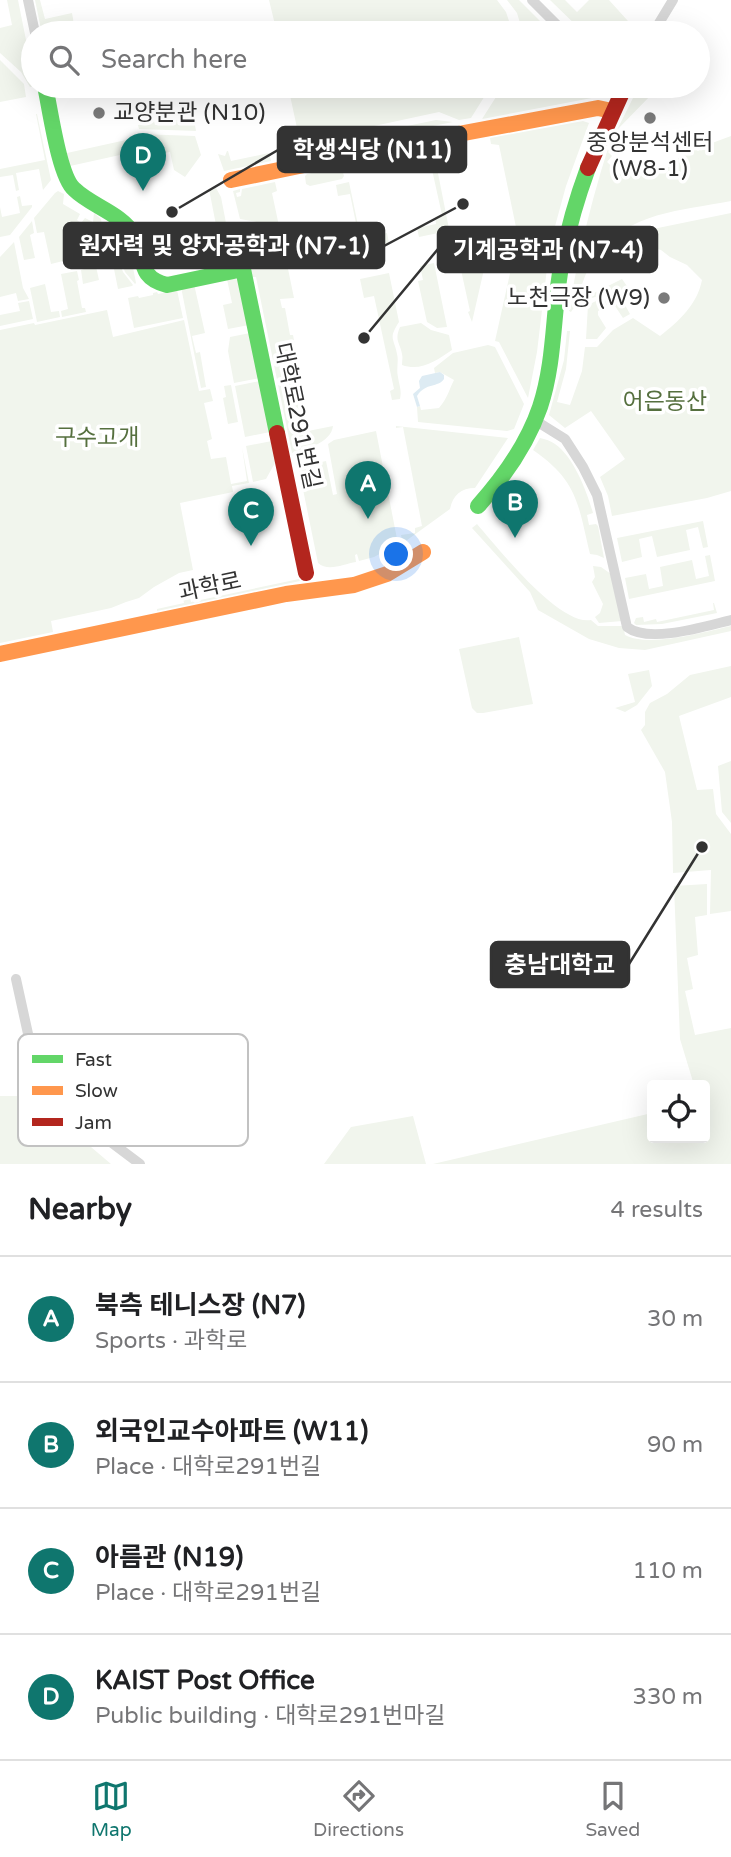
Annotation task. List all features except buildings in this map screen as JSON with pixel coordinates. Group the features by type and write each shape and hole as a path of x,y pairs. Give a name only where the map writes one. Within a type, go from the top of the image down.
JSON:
{"street":[{"path":"28,0 32,21"},
{"path":"532,0 553,21"},
{"path":"660,21 673,0"},
{"name":"대학로291번길","path":"47,98 62,169 68,182 73,189 131,229 138,240 145,271 152,280 167,285 243,269 306,573"},
{"path":"478,506 492,492 512,463 536,421 549,374 563,252 586,170 619,98"},
{"path":"231,180 598,108 612,111"},
{"path":"536,421 565,439 597,495 627,627 634,632 662,633 731,620"},
{"name":"과학로","path":"0,654 286,594 325,591 365,583 399,568 423,552"},
{"path":"16,979 28,1034"},
{"path":"116,1146 140,1164"}],"green space":[{"path":"7,0 18,0 22,21 21,72 0,53 0,28 12,25"},
{"path":"35,0 40,0 45,19 72,13 73,21 39,21"},
{"path":"269,0 497,0 509,21 274,21"},
{"path":"507,0 519,0 540,21 519,21"},
{"path":"550,0 565,0 577,12 589,0 609,0 628,21 572,21"},
{"path":"0,60 21,81 21,98 0,102"},
{"path":"291,98 484,98 471,118 459,120 439,112 300,142"},
{"path":"495,98 592,98 482,119"},
{"path":"633,98 648,98 617,130"},
{"path":"193,113 196,131 139,129 138,125 154,121 155,125 165,122 165,119 187,118 187,115"},
{"path":"36,114 51,180 43,190 39,169 16,173 19,190 16,191 13,175 0,177 0,169 45,160"},
{"path":"436,120 453,122 307,151 306,147"},
{"path":"583,121 589,123 566,186 551,241 547,245 513,240 511,234 517,232 499,145 491,144 490,138"},
{"path":"140,134 195,136 201,155 185,177 174,170 170,152 152,155 150,148 138,150 136,139"},
{"path":"731,136 731,201 655,216 621,232 606,244 593,260 575,306 569,311 586,226 610,142 613,146 608,152 612,156 607,162 620,174 630,164 637,171 670,167 691,145 698,151"},
{"path":"126,140 129,153 70,166 67,153"},
{"path":"436,148 437,152 434,153 450,234 460,232 462,242 446,246 443,232 419,237 417,228 436,224 435,217 442,215 429,156 421,157 420,152"},
{"path":"227,151 231,161 269,153 271,161 224,171 218,154 225,156"},
{"path":"339,167 344,176 342,179 310,186 306,184 307,174"},
{"path":"275,182 277,191 272,193 279,226 240,219 233,191 240,189 240,192 236,193 237,197 241,196 242,189"},
{"path":"349,182 359,230 366,229 368,237 387,233 389,243 366,248 369,261 347,266 345,258 351,256 348,246 360,243 350,194 338,196 336,185"},
{"path":"216,188 221,197 226,223 216,225 209,189"},
{"path":"58,191 64,194 63,204 80,214 77,220 81,223 85,218 93,222 94,213 101,219 102,225 97,226 75,258 51,264 44,232 37,233 34,218"},
{"path":"20,196 22,206 32,207 10,235 0,237 0,207 2,217 20,213 17,197"},
{"name":"어은동산","path":"731,213 731,491 612,516 600,477 625,459 591,411 565,428 549,415 564,360 567,331 570,331 566,369 557,402 570,405 582,371 585,347 597,347 613,330 633,318 660,336 686,312 700,289 702,280 687,265 661,250 637,244 617,249 634,236 653,229"},
{"path":"32,221 34,233 30,235 35,258 24,260 19,237"},
{"path":"240,223 280,230 294,298 280,299 282,308 285,308 290,335 293,335 299,367 294,369 304,416 295,418 298,433 333,426 323,441 292,453 256,277 252,277 248,259 253,257 247,230 241,231"},
{"path":"111,226 115,228 114,236 129,247 135,284 125,272 117,249 106,232"},
{"path":"98,240 108,240 132,286 118,289 110,249 93,253 99,280 83,284 81,270 87,268 85,258 99,243"},
{"path":"14,242 23,288 29,299 18,301 16,293 0,297 0,257"},
{"path":"512,249 545,254 548,260 537,352 528,398 499,342 495,341 513,260 508,258 508,252"},
{"path":"434,263 447,327 437,328 427,322 418,281 423,280 420,266"},
{"path":"485,265 472,322 461,270"},
{"path":"77,271 82,308 85,308 86,312 62,317 61,311 68,309 61,274"},
{"path":"389,273 399,322 393,338 401,390 400,399 392,400 390,391 394,389 374,296 364,298 360,279"},
{"path":"227,279 238,280 249,325 228,329 223,305 232,303"},
{"path":"622,279 634,296 630,300 610,294 591,298 592,294"},
{"path":"45,284 51,312 59,311 60,317 37,322 30,288"},
{"path":"194,284 205,333 192,336 196,353 200,352 206,387 201,388 181,287"},
{"path":"177,290 183,318 134,328 128,298"},
{"path":"600,299 625,305 630,314 623,318 615,306 610,305 598,311 606,328 597,339 586,339 588,305"},
{"path":"29,301 33,319 0,326 0,315 20,311 18,303"},
{"name":"구수고개","path":"107,310 113,337 184,320 199,391 210,389 213,401 204,403 212,439 207,441 211,459 226,457 231,484 247,481 242,447 249,483 232,486 233,492 180,503 193,570 179,573 139,598 111,608 51,621 53,632 0,643 0,330"},
{"path":"421,323 431,330 449,335 452,350 422,366 402,365 397,339 400,327"},
{"path":"250,333 260,378 234,383 228,351 230,337"},
{"path":"488,345 495,347 524,404 514,429 507,431 418,422 417,407 420,406 421,410 439,408 454,380 440,372 435,373 434,368 453,353"},
{"path":"260,381 270,432 245,437 235,386"},
{"path":"231,385 238,422 228,424 223,398 226,397 224,386"},
{"path":"396,426 508,438 475,488 458,493 450,509 403,543 401,535 415,533 415,528 422,526 403,427"},
{"path":"376,431 398,544 374,557 359,561 357,554 356,562 322,566 318,563 296,455 314,449 317,463 326,461 333,495 337,494 328,444 334,440"},
{"path":"540,438 552,442 562,450 579,476 593,513 587,515 589,525 598,526 604,558 590,554 579,507 568,483 548,461 533,450"},
{"path":"272,441 276,461 266,479 253,482 246,446"},
{"path":"703,521 708,547 703,548 698,527 686,530 690,550 657,557 652,536 639,539 642,557 622,562 617,538"},
{"path":"477,524 546,599 578,619 591,620 598,626 623,626 625,635 635,639 677,638 731,626 731,631 645,650 619,648 589,639 538,610 530,592 472,528"},
{"path":"710,555 715,581 629,599 625,578 646,574 649,589 663,586 660,567 692,560 696,579 709,576 705,556"},
{"path":"593,566 601,567 611,574 622,621 599,623 595,617 600,613 603,604 592,582 595,577"},
{"path":"299,579 300,581 157,611 184,603 181,587 176,587 176,584 186,582 191,602"},
{"path":"713,603 717,613 662,624 634,623 636,618 643,617 644,622 656,619 657,622 714,610"},
{"path":"519,637 533,704 477,713 472,708 459,649"},
{"path":"731,666 731,697 679,716 697,790 713,789 716,814 731,834 731,911 710,914 711,870 673,873 672,822 665,772 641,730 645,725 645,712 650,703 667,694 690,675"},
{"path":"649,670 652,686 637,705 625,712 615,708 635,702 628,674"},
{"path":"731,761 731,823 722,812 718,766"},
{"path":"707,884 707,915 695,917 698,955 687,958 693,989 685,991 695,1035 731,1028 731,1164 433,1164 647,1114 647,1143 710,1143 710,1080 692,1080 680,1039 674,886"},
{"path":"0,1096 18,1096 18,1146 90,1146 111,1164 0,1164"},
{"path":"413,1116 426,1164 324,1164 351,1127"}],"shaded area":[{"path":"440,372 444,379 420,392 417,396 420,406 417,407 413,394 420,388 419,381 422,376"}],"traffic: fast":[{"path":"47,98 60,156 69,182 81,195 128,227 138,243 143,265 150,277 167,285 243,269 277,433"},
{"path":"478,506 514,460 540,407 550,362 563,256 588,168"}],"traffic: slow":[{"path":"231,180 598,108 612,111"},
{"path":"0,654 286,594 354,585 387,574 423,552"}],"traffic: jam":[{"path":"588,168 620,98"},
{"path":"277,433 306,573"}],"place":[{"name":"교양분관 (N10)","path":"99,113"},
{"name":"중앙분석센터 (W8-1)","path":"650,118"},
{"name":"KAIST Post Office","path":"143,191"},
{"name":"원자력 및 양자공학과 (N7-1)","path":"463,204"},
{"name":"학생식당 (N11)","path":"172,212"},
{"name":"노천극장 (W9)","path":"664,298"},
{"name":"기계공학과 (N7-4)","path":"364,338"},
{"name":"북측 테니스장 (N7)","path":"368,519"},
{"name":"외국인교수아파트 (W11)","path":"515,538"},
{"name":"아름관 (N19)","path":"251,546"},
{"name":"충남대학교","path":"702,847"}]}
